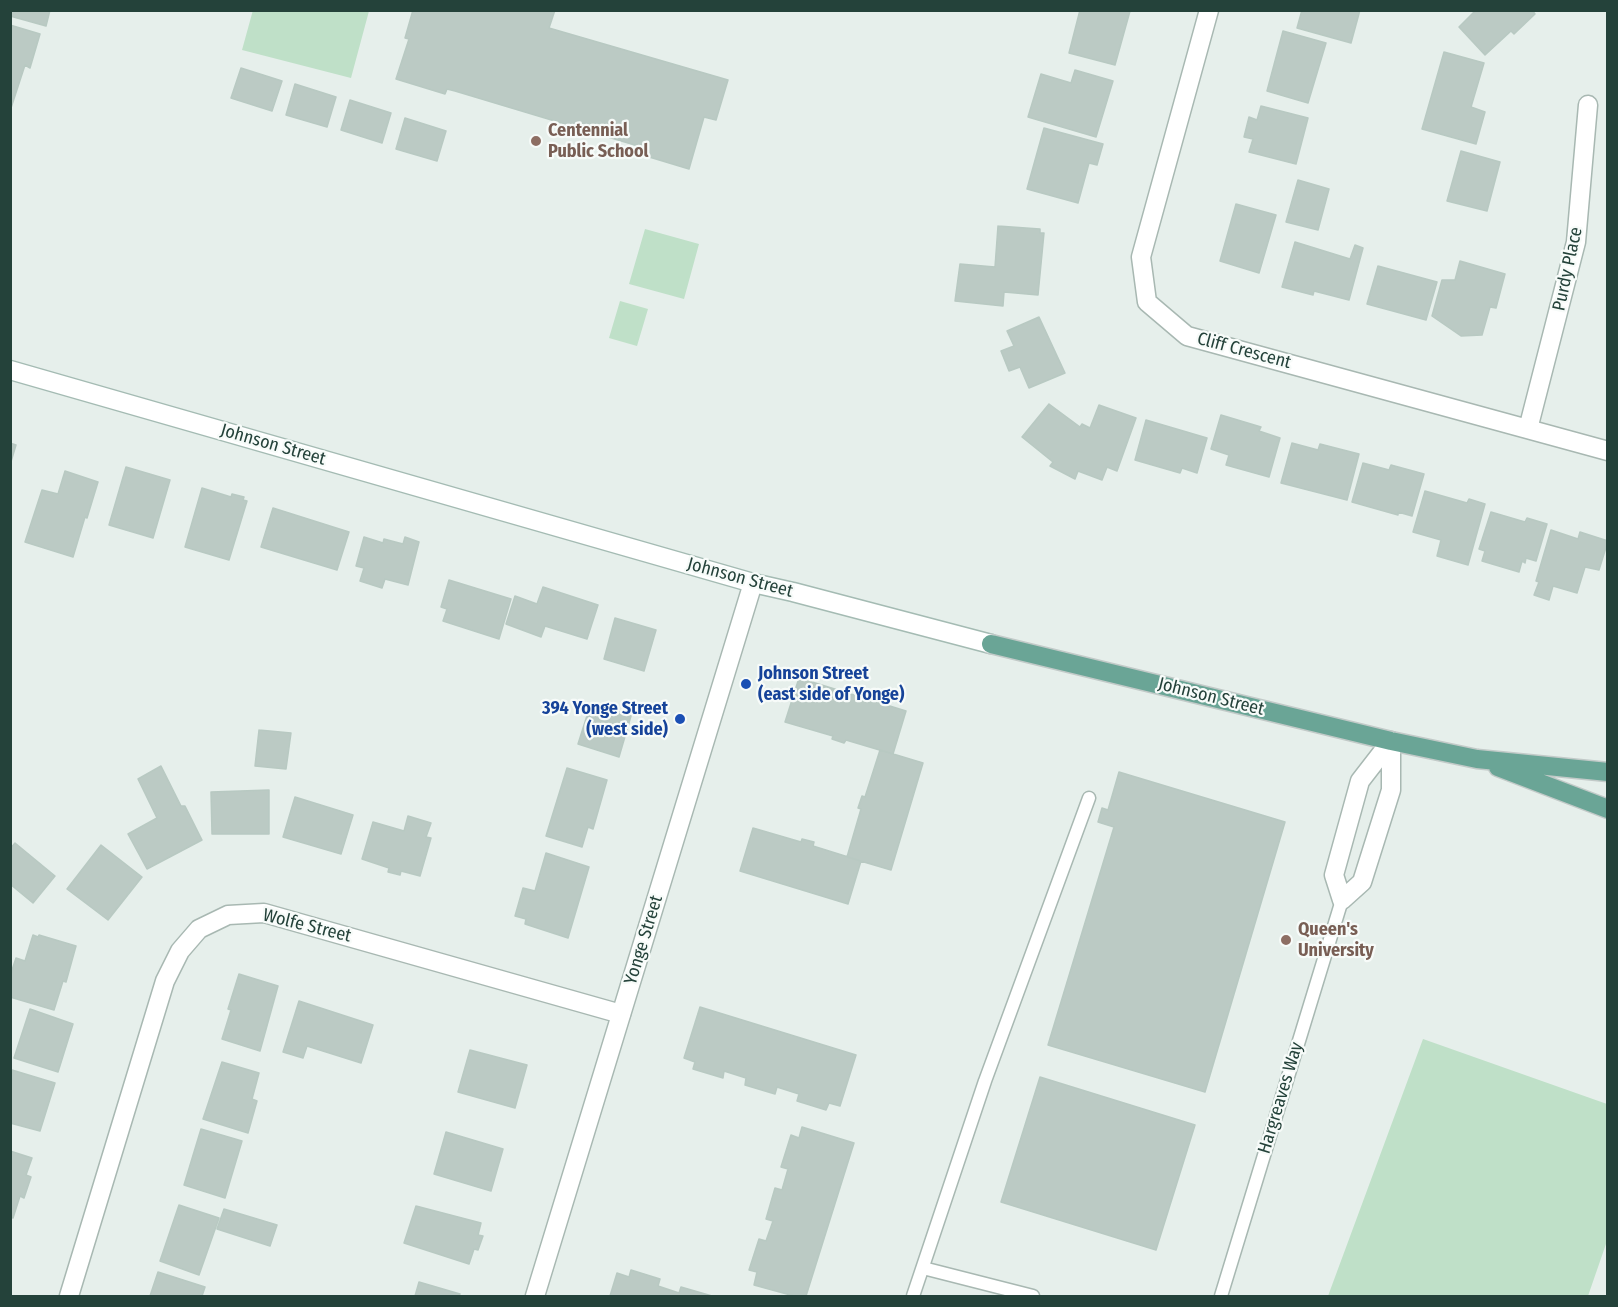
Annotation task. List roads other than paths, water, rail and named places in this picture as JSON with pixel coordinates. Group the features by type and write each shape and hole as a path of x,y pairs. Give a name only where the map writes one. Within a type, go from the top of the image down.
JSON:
{"main road":[{"name":"Johnson Street","path":"990,644 1391,741 1477,759 1608,772"},
{"name":"Johnson Street","path":"1477,759 1608,809"}],"street":[{"name":"Cliff Crescent","path":"1209,10 1141,257 1147,302 1186,336 1608,451"},
{"name":"Purdy Place","path":"1528,429 1576,242 1588,105"},
{"name":"Johnson Street","path":"10,370 753,583 990,644"},
{"name":"Yonge Street","path":"534,1296 753,583"},
{"path":"1342,900 1334,875 1360,781 1391,741"},
{"name":"Hargreaves Way","path":"1342,900 1362,882 1391,790 1391,741"},
{"name":"Wolfe Street","path":"69,1296 165,981 180,951 199,929 218,919 228,915 264,913 621,1014"}],"lane":[{"path":"913,1296 984,1081 1089,798"},
{"name":"Hargreaves Way","path":"1221,1296 1342,900"},
{"path":"923,1268 1033,1296"}],"place":[{"name":"Centennial Public School","path":"536,141"},
{"name":"Johnson Street (east side of Yonge)","path":"746,684"},
{"name":"394 Yonge Street (west side)","path":"680,719"},
{"name":"Queen's University","path":"1286,940"}]}
